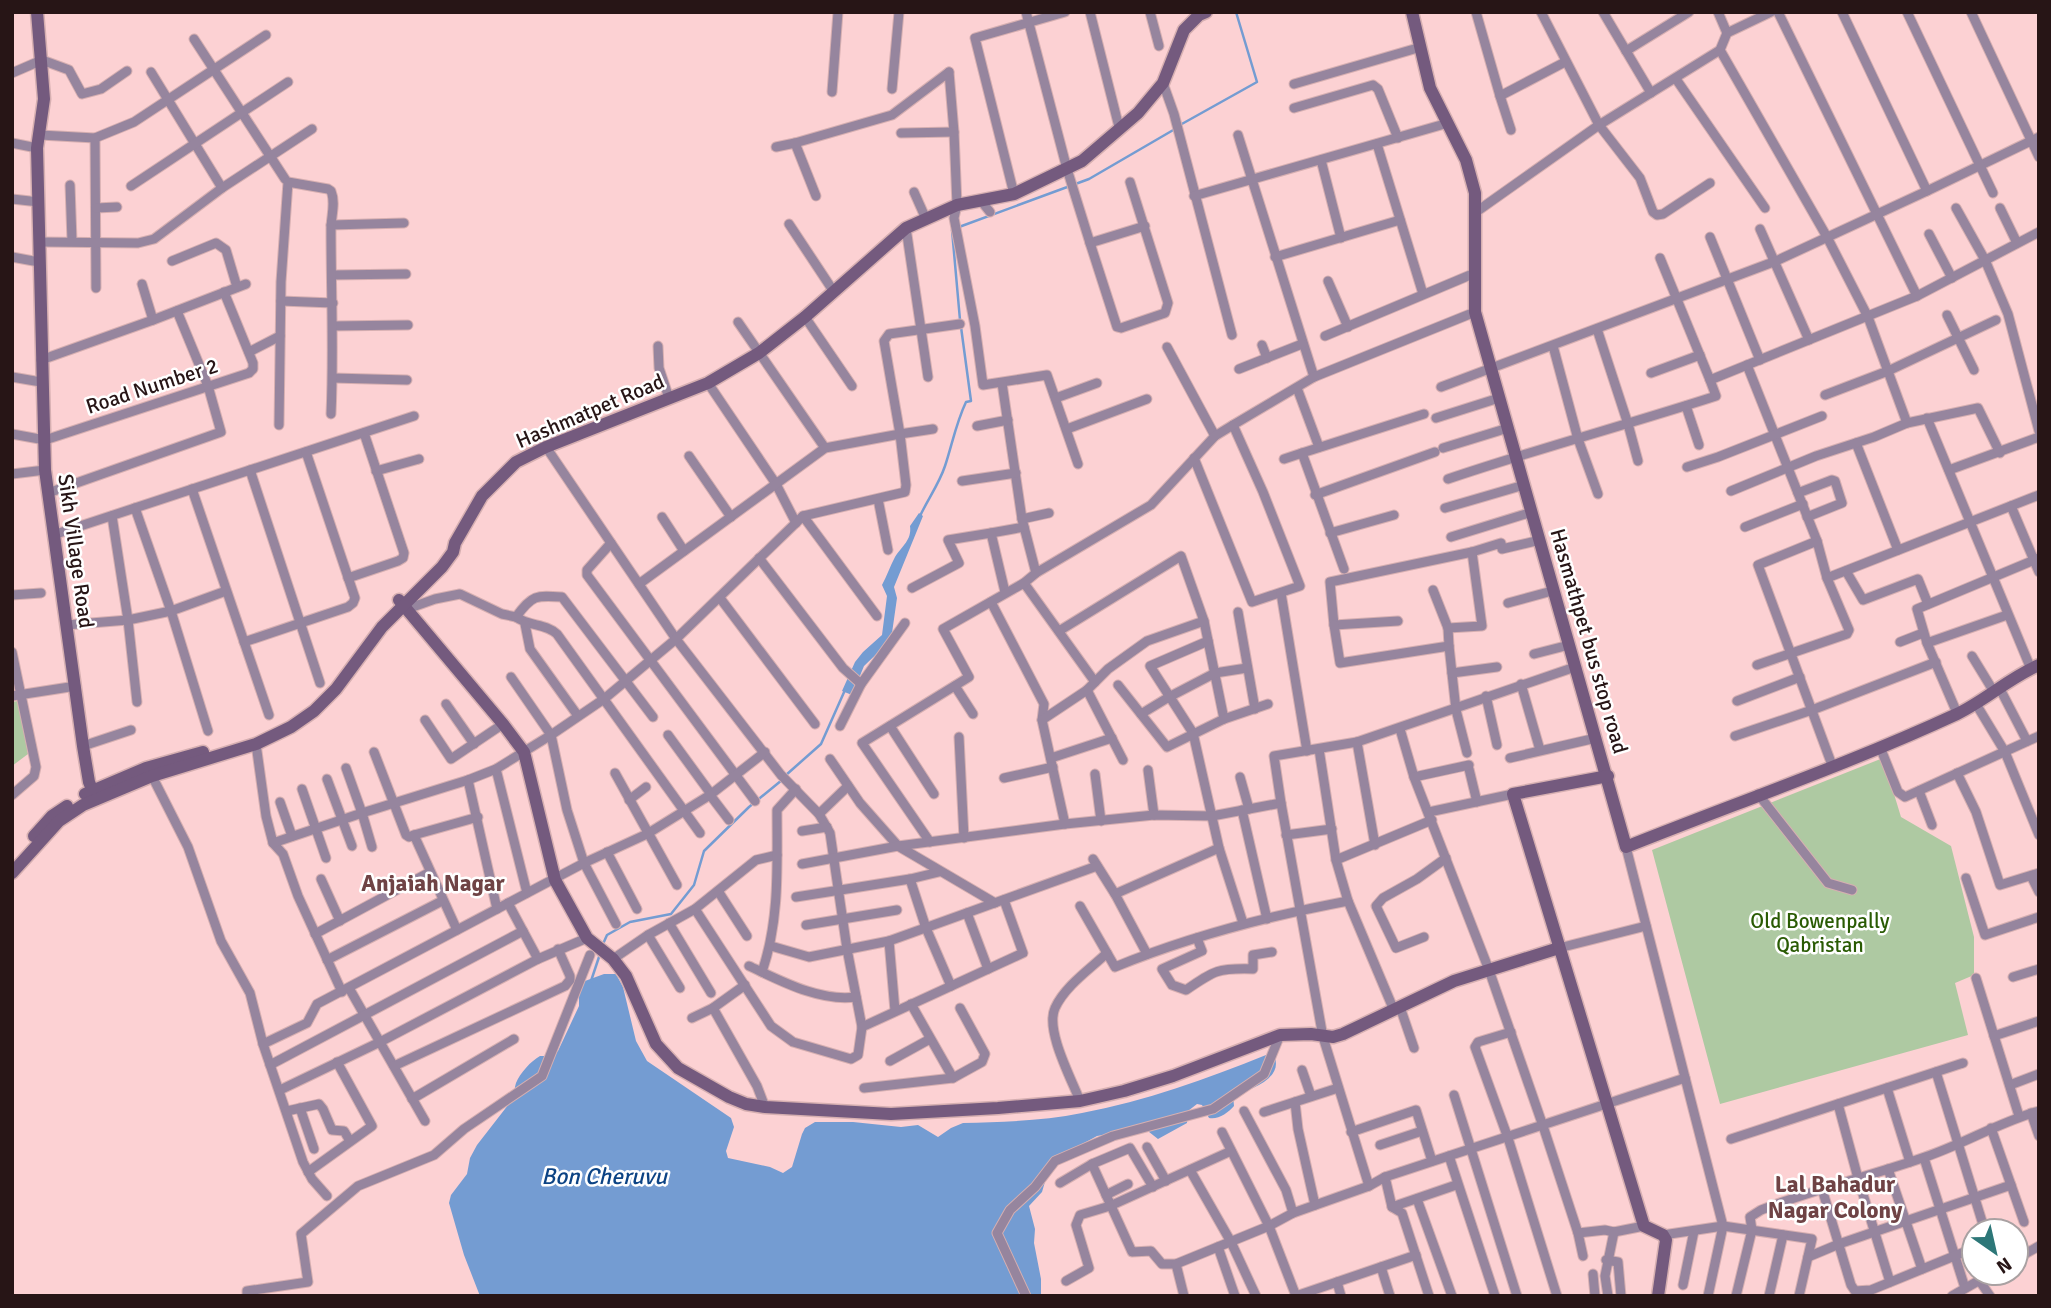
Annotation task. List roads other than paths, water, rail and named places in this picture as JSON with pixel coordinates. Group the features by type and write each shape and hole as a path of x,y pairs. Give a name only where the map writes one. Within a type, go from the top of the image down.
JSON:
{"street":[{"name":"Sikh Village Road","path":"37,12 44,99 39,142 39,262 45,470 83,746 94,795"},
{"path":"832,92 838,12"},
{"path":"892,89 899,12"},
{"path":"1026,12 1073,193 1117,327 1121,328 1155,317 1167,310 1168,303 1130,182"},
{"path":"1014,194 975,38 1065,12"},
{"path":"1090,12 1119,128"},
{"path":"1150,12 1159,46"},
{"name":"Hasmathpet bus stop road","path":"1412,12 1430,88 1466,160 1475,193 1475,312 1626,847"},
{"path":"1476,12 1511,130"},
{"path":"1541,12 1599,125 1640,178 1653,212 1657,215 1663,214 1710,183"},
{"path":"1603,12 1651,93"},
{"path":"1626,51 1689,12"},
{"path":"1717,12 1727,33"},
{"path":"1476,212 1599,125 1720,50 1727,33 1771,12"},
{"path":"1778,12 1917,296"},
{"path":"1842,12 1927,191"},
{"path":"1907,12 1993,193"},
{"path":"1972,12 2034,138 2039,157"},
{"name":"Hashmatpet Road","path":"403,605 454,543 482,496 516,462 546,447 708,383 759,353 805,317 906,228 926,219 986,207 1068,175 1138,113 1163,83 1184,30 1203,13"},
{"path":"12,143 95,138 134,122 266,35"},
{"path":"194,39 285,178"},
{"path":"1294,84 1421,47"},
{"path":"1720,50 1827,237 1868,317 1908,423"},
{"path":"12,73 42,60 69,70 82,94 101,89 127,71"},
{"path":"1500,96 1565,62"},
{"path":"151,72 222,188"},
{"path":"776,147 892,115 949,72 954,132 956,235 975,326 983,385 1047,375 1078,464"},
{"path":"1676,79 1765,208"},
{"path":"131,186 288,82"},
{"path":"1163,83 1174,114 1232,335"},
{"path":"1294,108 1373,85 1378,89 1398,138"},
{"path":"1194,196 1448,123"},
{"path":"40,242 138,243 154,239 222,188 312,129"},
{"path":"901,133 954,132"},
{"path":"1238,135 1314,377"},
{"path":"95,138 96,288"},
{"path":"1441,387 1776,261 1876,217 2034,138"},
{"path":"794,143 816,196"},
{"path":"1377,144 1423,294"},
{"path":"1321,160 1341,238"},
{"path":"279,425 281,301 288,182 331,191 334,198 331,225 331,414"},
{"path":"70,185 72,241"},
{"path":"914,192 926,219"},
{"path":"12,199 39,202"},
{"path":"96,208 117,208"},
{"path":"1956,208 1985,260 2008,314 2039,431"},
{"path":"2000,208 2017,243"},
{"path":"1275,257 1400,220"},
{"path":"331,225 404,223"},
{"path":"789,224 834,292"},
{"path":"1090,243 1145,226"},
{"path":"906,228 928,377"},
{"path":"1760,229 1809,340"},
{"path":"1710,380 1917,296 2039,232"},
{"path":"1929,234 1952,278"},
{"path":"1710,237 1760,360"},
{"path":"41,360 177,312 242,285 226,250 216,243 172,261"},
{"path":"12,257 39,262"},
{"path":"1448,479 1716,396 1660,258"},
{"path":"1325,336 1475,273"},
{"path":"332,275 405,274"},
{"path":"1328,281 1348,327"},
{"path":"142,284 153,320"},
{"path":"223,292 248,352 280,336"},
{"path":"281,301 333,303"},
{"path":"48,492 221,432 208,386 177,312"},
{"path":"930,842 862,743 969,677 943,629 1151,505 1215,436 1233,425 1314,377 1475,312"},
{"path":"1947,315 1974,370"},
{"path":"805,317 852,386"},
{"path":"1825,395 1888,371 1996,320"},
{"path":"738,322 825,448"},
{"path":"273,842 496,769 604,699 676,639 799,519 905,492 900,434 884,341 889,334 960,324"},
{"path":"333,326 408,325"},
{"path":"1597,329 1638,461"},
{"path":"1239,369 1302,344"},
{"path":"1262,345 1267,358"},
{"path":"658,346 659,368 669,398"},
{"path":"1553,346 1578,439 1598,494"},
{"path":"1167,347 1215,436"},
{"name":"Road Number 2","path":"45,440 249,373 253,369 253,363 248,352"},
{"path":"1651,373 1700,355"},
{"path":"1747,365 1798,493 1806,505 1807,517 1827,578 1849,630 1847,634 1757,665"},
{"path":"12,377 41,382"},
{"path":"333,379 407,380"},
{"path":"708,383 799,519 877,617"},
{"path":"1002,383 1023,523 1036,573"},
{"path":"1056,398 1097,383"},
{"path":"1297,388 1319,447"},
{"path":"1436,418 1499,398"},
{"path":"1068,429 1147,399"},
{"path":"1686,406 1699,444"},
{"path":"1731,491 1816,456 1908,423 1978,408 2000,453"},
{"path":"1283,459 1424,414"},
{"path":"53,535 414,416"},
{"path":"1687,467 1822,416"},
{"path":"1708,1296 1723,1226 1626,847 1880,747 1976,704 2035,667 2007,615 1927,418"},
{"path":"977,426 1008,420"},
{"path":"1194,458 1252,602 1300,586 1233,425"},
{"path":"1315,495 1508,428"},
{"path":"639,584 825,448 933,429"},
{"path":"348,578 402,558 404,553 364,433"},
{"path":"12,434 45,440"},
{"path":"1949,470 2039,437"},
{"path":"1856,443 1898,550"},
{"path":"546,447 676,639 781,775 819,814 827,827 834,843 842,920 862,1027 858,1055 850,1059 793,1042 771,1026 695,909"},
{"path":"244,642 348,607 355,598 306,452"},
{"path":"1302,453 1344,569"},
{"path":"689,456 731,517"},
{"path":"376,471 419,459"},
{"path":"12,474 45,470"},
{"path":"250,470 320,683"},
{"path":"962,481 1016,473"},
{"path":"1798,493 1835,481 1842,503 1807,517"},
{"path":"1446,508 1524,485"},
{"path":"192,489 269,715"},
{"path":"1827,578 2039,495"},
{"path":"878,499 888,550"},
{"path":"1745,527 1806,505"},
{"path":"2011,506 2036,559 2039,572"},
{"path":"135,508 171,611 208,731"},
{"path":"1451,537 1532,512"},
{"path":"912,588 959,563 948,540 991,533 1049,513"},
{"path":"1330,533 1394,515"},
{"path":"112,516 137,702"},
{"path":"662,517 684,551"},
{"path":"991,533 1005,592"},
{"path":"1449,646 1340,663 1329,582 1472,552 1501,543 1502,549 1540,540"},
{"path":"1817,541 1758,565 1832,765"},
{"path":"611,543 587,570 587,575 755,801"},
{"path":"1448,628 1482,626 1472,552"},
{"path":"1059,631 1181,556 1204,621 1224,719"},
{"path":"759,558 843,668 861,684"},
{"path":"1957,713 1925,638 1917,609 2036,559"},
{"path":"1846,570 1863,600 1918,579 1928,604"},
{"path":"1024,583 1095,682"},
{"path":"1433,590 1448,628 1456,710 1467,753"},
{"path":"66,625 128,620 171,611 226,591"},
{"path":"1508,603 1552,591"},
{"path":"12,595 41,593"},
{"path":"1281,593 1307,751"},
{"path":"12,873 59,821 94,795 256,744 326,701 375,635 403,605 460,594 502,614 516,617 525,624 553,630 700,833"},
{"path":"516,617 527,602 535,597 562,597 653,718"},
{"path":"720,598 815,724"},
{"path":"991,602 1044,704 1042,720 1065,824"},
{"path":"403,605 503,723 524,752 555,880 591,945 610,957 633,989 656,1045 678,1068 746,1104 891,1114 1080,1101 1173,1076 1280,1035 1311,1034 1323,1037 1343,1034 1454,981 1559,948 1646,926"},
{"path":"1238,612 1255,709"},
{"path":"1900,642 1925,638 2007,615"},
{"path":"1042,720 1087,690 1108,669 1147,641 1204,621"},
{"path":"1334,625 1398,621"},
{"path":"525,624 530,649 578,716"},
{"path":"840,726 861,684 905,624"},
{"path":"1208,641 1150,666 1193,733 1219,848 1243,923"},
{"path":"1534,654 1569,645"},
{"path":"12,652 16,695 36,772 12,795"},
{"path":"1972,656 1996,689 2026,741"},
{"path":"1735,736 1812,710 1936,662"},
{"path":"1452,673 1497,667"},
{"path":"1369,1186 1323,1037 1280,803 1274,756 1357,743 1456,710 1486,696 1576,667"},
{"path":"1141,714 1215,673 1247,668"},
{"path":"511,677 551,735 568,810 584,863 617,924"},
{"path":"1737,701 1800,677"},
{"path":"1521,684 1540,750"},
{"path":"1118,685 1167,747 1224,719 1268,705"},
{"path":"955,686 972,714"},
{"path":"16,695 76,687"},
{"path":"1087,690 1123,761"},
{"path":"1486,696 1497,745"},
{"path":"446,704 474,744"},
{"path":"1976,704 2005,752 2035,815 2039,835"},
{"path":"425,720 451,759 503,723"},
{"path":"12,861 52,816 146,768 290,724"},
{"path":"890,726 934,794"},
{"path":"1400,729 1414,777 1511,1032 1578,1233 1583,1256"},
{"path":"83,746 131,730"},
{"path":"668,735 729,820"},
{"path":"1880,747 1898,792 1905,797 2039,736"},
{"path":"959,737 964,838"},
{"path":"1004,779 1112,738"},
{"path":"1510,758 1595,738"},
{"path":"1357,743 1375,845"},
{"path":"256,744 266,816 273,842 283,854 327,960 345,990 365,1015 425,1121"},
{"path":"1319,749 1336,860 1348,901 1414,1048"},
{"path":"374,752 409,837 478,817"},
{"path":"263,1044 307,1023 317,1004 584,863 648,834 710,795 765,752"},
{"path":"830,759 860,803 898,846 939,872 999,902 1023,953 862,1027"},
{"path":"1414,777 1469,767 1477,802"},
{"path":"346,768 372,847"},
{"path":"496,769 527,893"},
{"path":"1148,770 1154,815"},
{"path":"615,773 677,885"},
{"path":"1095,774 1101,821"},
{"path":"1957,774 1976,812 2000,885 2035,874 2039,892"},
{"path":"152,776 188,847 221,941 250,993 263,1044 308,1172 327,1196"},
{"path":"1336,860 1375,845 1430,816 1477,802 1608,776"},
{"path":"1241,777 1267,919"},
{"path":"327,779 352,846"},
{"path":"468,780 497,909"},
{"path":"762,972 771,946 776,907 777,810 793,786"},
{"path":"819,814 848,786"},
{"path":"629,800 646,788"},
{"path":"302,789 326,858"},
{"path":"1919,792 1932,825"},
{"path":"1513,794 1644,1226"},
{"path":"1758,794 1828,883 1852,890"},
{"path":"280,802 292,836"},
{"path":"802,864 898,846 1065,824 1154,815 1212,816 1280,803"},
{"path":"802,831 827,827"},
{"path":"1286,835 1332,829"},
{"path":"414,835 457,930"},
{"path":"1115,894 1219,848"},
{"path":"607,852 637,909"},
{"path":"610,957 695,909 755,860 777,855"},
{"path":"1424,937 1396,948 1376,906 1383,898 1446,859"},
{"path":"771,946 809,957 888,941 999,902 1095,862 1147,954"},
{"path":"315,934 430,872"},
{"path":"796,897 939,872"},
{"path":"1966,878 1985,935 2039,917"},
{"path":"321,879 341,921"},
{"path":"910,879 926,928 951,986"},
{"path":"718,891 747,936"},
{"path":"327,960 442,901"},
{"path":"1080,906 1115,967 1243,923 1348,901"},
{"path":"508,903 538,959"},
{"path":"806,925 897,910"},
{"path":"967,913 988,969"},
{"path":"669,923 711,993"},
{"path":"270,1065 523,931"},
{"path":"648,936 680,988"},
{"path":"1197,937 1202,951 1162,969 1172,985 1186,990 1224,968 1253,969 1253,955 1272,953"},
{"path":"888,941 895,1011"},
{"path":"280,1090 380,1042 558,949 591,945"},
{"path":"247,1296 247,1291 308,1282 301,1234 358,1186 434,1155 464,1129 542,1076 591,945"},
{"path":"394,1066 565,986 570,976 558,949"},
{"path":"1080,1101 1052,1021 1055,1008 1065,994 1107,953"},
{"path":"749,966 822,996 841,999 856,997"},
{"path":"2013,977 2039,969"},
{"path":"1976,978 2019,1116"},
{"path":"692,1018 713,1008 745,985"},
{"path":"911,1004 953,1078"},
{"path":"713,1008 757,1086 765,1107"},
{"path":"864,1088 953,1078 982,1062 985,1057 960,1008"},
{"path":"1994,1036 2039,1021"},
{"path":"1511,1032 1478,1042 1475,1047 1508,1138 1557,1296"},
{"path":"1026,1296 997,1233 1010,1210 1035,1187 1055,1161 1113,1136 1213,1109 1264,1074 1280,1035"},
{"path":"412,1098 514,1039"},
{"path":"890,1061 930,1040"},
{"path":"308,1172 372,1126 337,1062"},
{"path":"1731,1139 1963,1063"},
{"path":"1302,1070 1311,1096"},
{"path":"1936,1072 1980,1217"},
{"path":"2010,1085 2039,1074"},
{"path":"1092,1164 1132,1252 1151,1251 1162,1264 1176,1264 1269,1226 1293,1213 1369,1186 1385,1177 1685,1078"},
{"path":"1264,1112 1338,1088"},
{"path":"1887,1088 1910,1162"},
{"path":"1454,1095 1517,1296"},
{"path":"1294,1102 1315,1205"},
{"path":"287,1111 319,1104 332,1130 344,1132 350,1141"},
{"path":"1838,1104 1890,1282"},
{"path":"300,1108 314,1149"},
{"path":"1351,1132 1416,1110 1432,1161"},
{"path":"1244,1111 1286,1190 1293,1213"},
{"path":"1736,1296 1752,1230 1750,1217 1761,1210 1924,1158 2019,1116 2035,1112 2039,1136"},
{"path":"1991,1128 2022,1217"},
{"path":"1380,1144 1422,1131"},
{"path":"1222,1132 1269,1226 1296,1296 1416,1255"},
{"path":"1147,1147 1166,1181"},
{"path":"1060,1183 1092,1164 1130,1148 1153,1187"},
{"path":"1066,1281 1085,1272 1090,1265 1076,1225 1077,1217 1110,1206 1231,1151"},
{"path":"1449,1156 1495,1296"},
{"path":"1924,1158 1965,1288 1952,1296"},
{"path":"1888,1169 1922,1269"},
{"path":"1190,1170 1231,1242 1256,1296"},
{"path":"1385,1177 1392,1207 1402,1213 1429,1296"},
{"path":"1106,1195 1128,1184"},
{"path":"1392,1207 1457,1185"},
{"path":"1808,1257 2011,1185"},
{"path":"1822,1189 1854,1291 1873,1293 1890,1282 1960,1254"},
{"path":"1417,1199 1452,1296"},
{"path":"1578,1233 1605,1230 1614,1232 1644,1226 1663,1235 1723,1226 1812,1239 1803,1293"},
{"path":"1683,1285 1694,1231"},
{"path":"1608,1296 1606,1261 1614,1232"},
{"path":"1658,1296 1667,1246 1663,1235"},
{"path":"1769,1296 1783,1236"},
{"path":"1218,1247 1235,1296"},
{"path":"1606,1261 1618,1262 1621,1296"},
{"path":"1176,1264 1184,1296"},
{"path":"1381,1267 1390,1296"},
{"path":"1592,1274 1595,1296"},
{"path":"1337,1282 1341,1296"}],"water":[{"path":"919,513 923,516 894,587 897,598 891,640 864,666 852,695 842,691 855,662 882,635 887,596 882,585 895,557 908,539 910,526"},
{"name":"Bon Cheruvu","path":"604,974 616,974 623,987 636,1041 647,1061 731,1118 734,1127 726,1151 728,1158 770,1167 783,1173 792,1167 805,1128 815,1122 853,1122 901,1127 918,1125 938,1137 963,1123 1052,1118 1153,1096 1266,1055 1275,1058 1276,1065 1274,1072 1263,1083 1233,1095 1234,1106 1219,1117 1209,1118 1202,1105 1197,1104 1188,1111 1187,1123 1158,1139 1144,1128 1097,1136 1055,1159 1049,1168 1042,1192 1029,1206 1035,1229 1034,1243 1041,1279 1041,1296 480,1296 464,1255 449,1203 451,1195 467,1174 470,1158 477,1145 512,1100 516,1083 523,1071 540,1056 551,1056 558,1051 579,1006 579,989 585,981"}],"waterway":[{"path":"1180,125 1257,82 1236,12"},
{"path":"959,227 1089,179 1175,129"},
{"path":"952,230 960,320"},
{"path":"920,516 943,473 966,402 971,401 961,327"},
{"path":"786,775 821,744 845,690"},
{"path":"603,944 607,935 630,922 671,914 694,885 704,851 749,807 782,780"},
{"path":"591,981 600,954"}],"district":[{"name":"Anjaiah Nagar","path":"433,883"},
{"name":"Lal Bahadur Nagar Colony","path":"1835,1197"}],"park label":[{"name":"Old Bowenpally Qabristan","path":"1820,933"}]}
